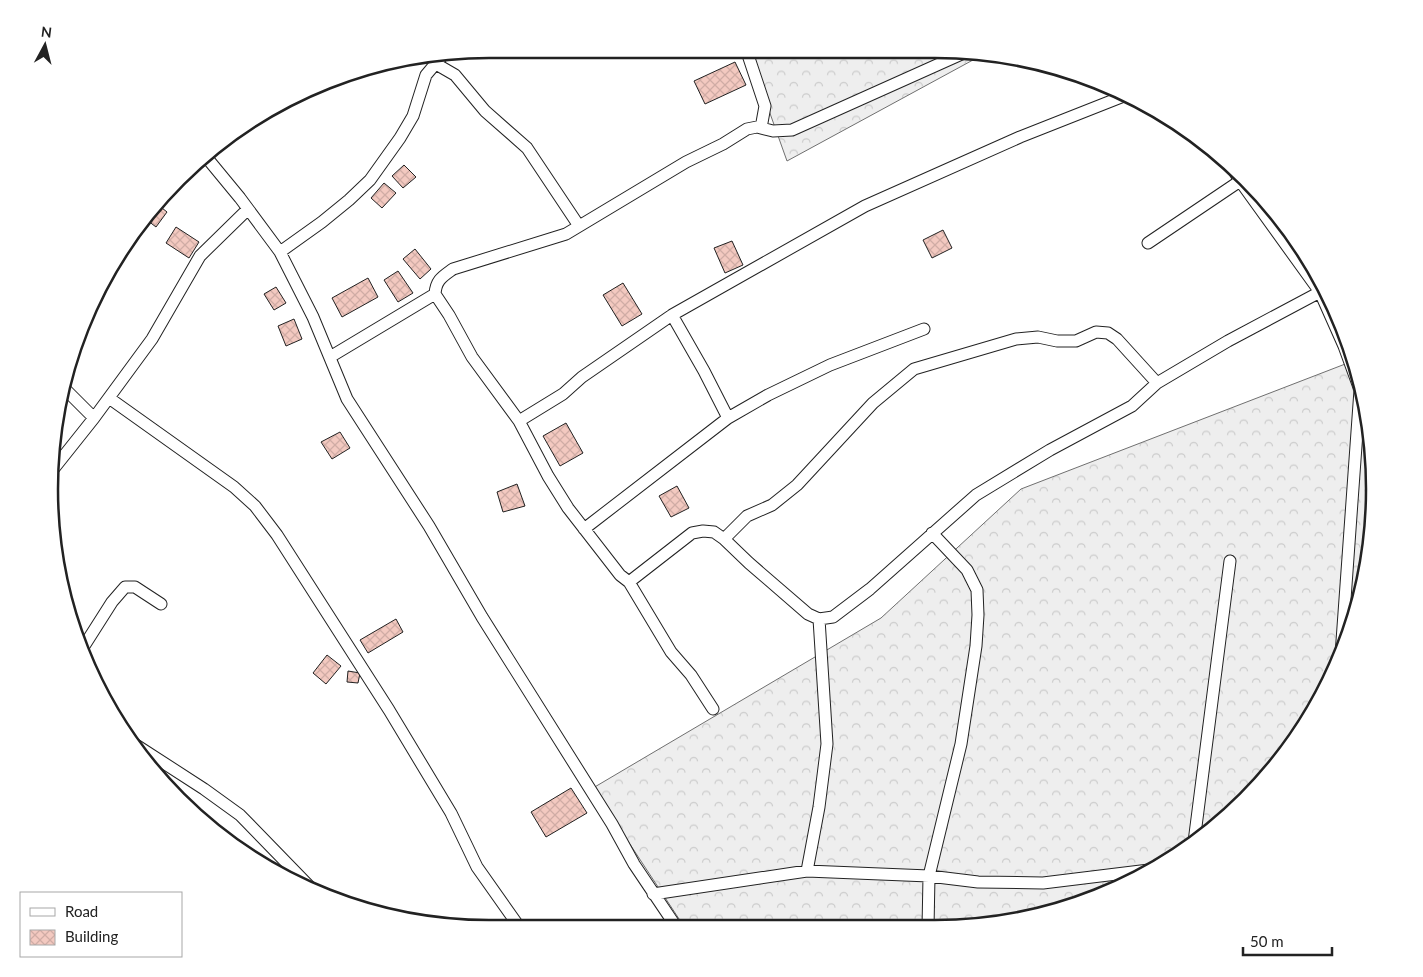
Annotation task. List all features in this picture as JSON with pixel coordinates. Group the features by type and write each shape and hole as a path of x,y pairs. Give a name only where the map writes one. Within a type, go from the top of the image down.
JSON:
{"street":[{"path":"749,58 765,106 762,128"},
{"path":"330,357 434,294 439,279 454,269 566,234 686,162 723,144 747,129 792,130 953,58"},
{"path":"439,60 456,76 485,111 527,148 579,226"},
{"path":"280,252 322,222 370,180 414,116 426,75 439,60"},
{"path":"519,421 563,394 582,377 672,315 865,206 1020,137 1117,99"},
{"path":"209,160 280,252 314,317 348,399 429,526 482,617 653,894 671,920"},
{"path":"1148,243 1238,183"},
{"path":"1250,195 1312,281"},
{"path":"58,462 94,418 152,339 200,256 248,210"},
{"path":"628,582 692,533 714,532 808,614 820,619 833,617 870,589 976,496 1050,450 1132,406 1157,383 1228,341 1318,293"},
{"path":"434,294 449,315 472,357 519,421 548,476 584,529 620,576 628,582 671,652 691,675 714,709"},
{"path":"672,315 728,418"},
{"path":"584,529 728,418 768,395 830,365 924,329"},
{"path":"724,539 747,516 772,505 797,484 873,403 914,369 1016,339 1038,337 1057,341 1076,341 1096,332 1108,333 1117,339 1157,383"},
{"path":"69,393 94,418"},
{"path":"109,398 234,487 255,506 277,534 384,702 451,813 477,867 514,920"},
{"path":"1343,627 1358,412"},
{"path":"928,920 930,876 960,744 976,646 978,615 977,590 967,570 932,533"},
{"path":"1195,831 1230,561"},
{"path":"86,643 118,592 126,587 135,587 161,604"},
{"path":"806,871 820,807 827,744 820,619"},
{"path":"149,753 240,815 299,875"},
{"path":"653,894 806,871 930,876 978,882 1043,883 1130,872"}],"green space":[{"path":"750,58 974,59 787,161"},
{"path":"1347,363 1357,404 1365,460 1365,517 1357,573 1343,627 1321,679 1293,728 1259,773 1219,813 1174,847 1150,862 1099,887 1046,905 991,916 963,919 680,920 593,788 881,618 1021,489"}],"building":[{"path":"735,62 746,85 705,104 694,81"},
{"path":"404,165 416,177 403,188 392,176"},
{"path":"384,183 396,193 382,208 371,198"},
{"path":"161,207 167,212 156,227 150,222"},
{"path":"176,227 199,242 189,258 166,243"},
{"path":"943,230 952,248 932,258 923,240"},
{"path":"732,241 743,265 725,273 714,248"},
{"path":"415,249 431,269 420,279 403,259"},
{"path":"398,271 413,293 398,302 384,280"},
{"path":"368,278 378,297 342,317 332,298"},
{"path":"623,283 642,314 622,326 603,295"},
{"path":"276,287 286,303 274,310 264,294"},
{"path":"294,319 302,339 286,346 278,326"},
{"path":"566,423 583,453 560,466 543,436"},
{"path":"340,432 350,448 332,459 321,442"},
{"path":"517,484 525,506 503,512 497,492"},
{"path":"677,486 689,508 671,517 659,496"},
{"path":"396,619 403,632 368,653 360,640"},
{"path":"327,655 341,666 326,684 313,673"},
{"path":"348,671 360,673 358,683 347,682"},
{"path":"571,788 587,813 546,837 531,812"}]}
